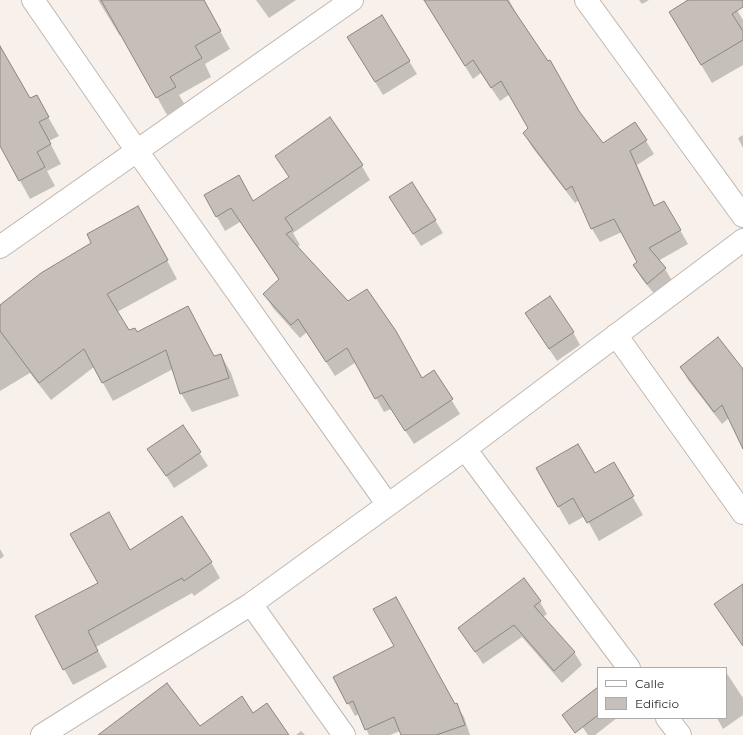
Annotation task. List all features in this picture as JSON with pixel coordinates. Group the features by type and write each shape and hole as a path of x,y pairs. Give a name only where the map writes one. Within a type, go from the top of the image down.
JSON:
{"street":[{"path":"33,0 137,151 388,505"},
{"path":"0,247 352,0"},
{"path":"586,0 743,216"},
{"path":"42,735 251,604 465,449 743,240"},
{"path":"616,335 743,513"},
{"path":"465,449 628,667"},
{"path":"251,604 344,735"},
{"path":"668,719 680,735"}],"building":[{"path":"101,0 204,0 221,31 195,46 202,58 170,77 176,87 156,98"},
{"path":"424,0 507,0 548,61 550,60 579,111 603,143 635,122 647,140 630,151 654,206 664,201 681,230 649,248 666,268 647,284 633,265 637,262 614,219 591,229 572,186 566,190 523,133 528,128 501,81 491,88 473,60 465,66"},
{"path":"688,0 743,0 743,7 732,14 743,31 743,40 701,65 669,12"},
{"path":"382,15 410,61 375,82 347,37"},
{"path":"0,46 30,98 37,95 49,117 39,122 51,144 37,152 45,167 19,181 0,146"},
{"path":"330,117 363,165 285,218 293,230 286,234 348,301 367,289 396,331 422,378 434,370 453,399 405,431 382,395 375,399 347,348 326,362 298,319 291,325 263,294 279,279 231,208 216,217 204,195 239,175 253,201 289,177 275,156"},
{"path":"412,182 436,220 413,234 389,197"},
{"path":"138,206 168,260 107,294 129,330 135,328 137,332 188,306 214,356 221,354 229,378 180,394 166,350 102,383 84,349 39,383 0,331 0,305 41,273 91,243 87,234"},
{"path":"550,296 574,332 549,349 525,313"},
{"path":"718,337 743,369 743,449 722,405 714,412 680,367"},
{"path":"183,425 201,452 166,476 147,449"},
{"path":"578,444 595,473 614,462 634,496 587,523 573,498 558,507 536,468"},
{"path":"109,512 130,550 182,516 212,562 184,581 182,578 88,631 98,651 63,670 35,616 98,583 70,534"},
{"path":"524,578 541,601 534,606 575,652 554,671 514,625 475,652 458,628"},
{"path":"743,584 743,646 714,604"},
{"path":"396,597 455,704 457,703 465,725 436,735 401,735 394,717 365,730 353,701 347,704 333,677 394,646 373,609"},
{"path":"167,683 200,726 242,696 253,713 267,703 289,735 98,735"},
{"path":"597,688 597,716 575,733 562,715"}]}
